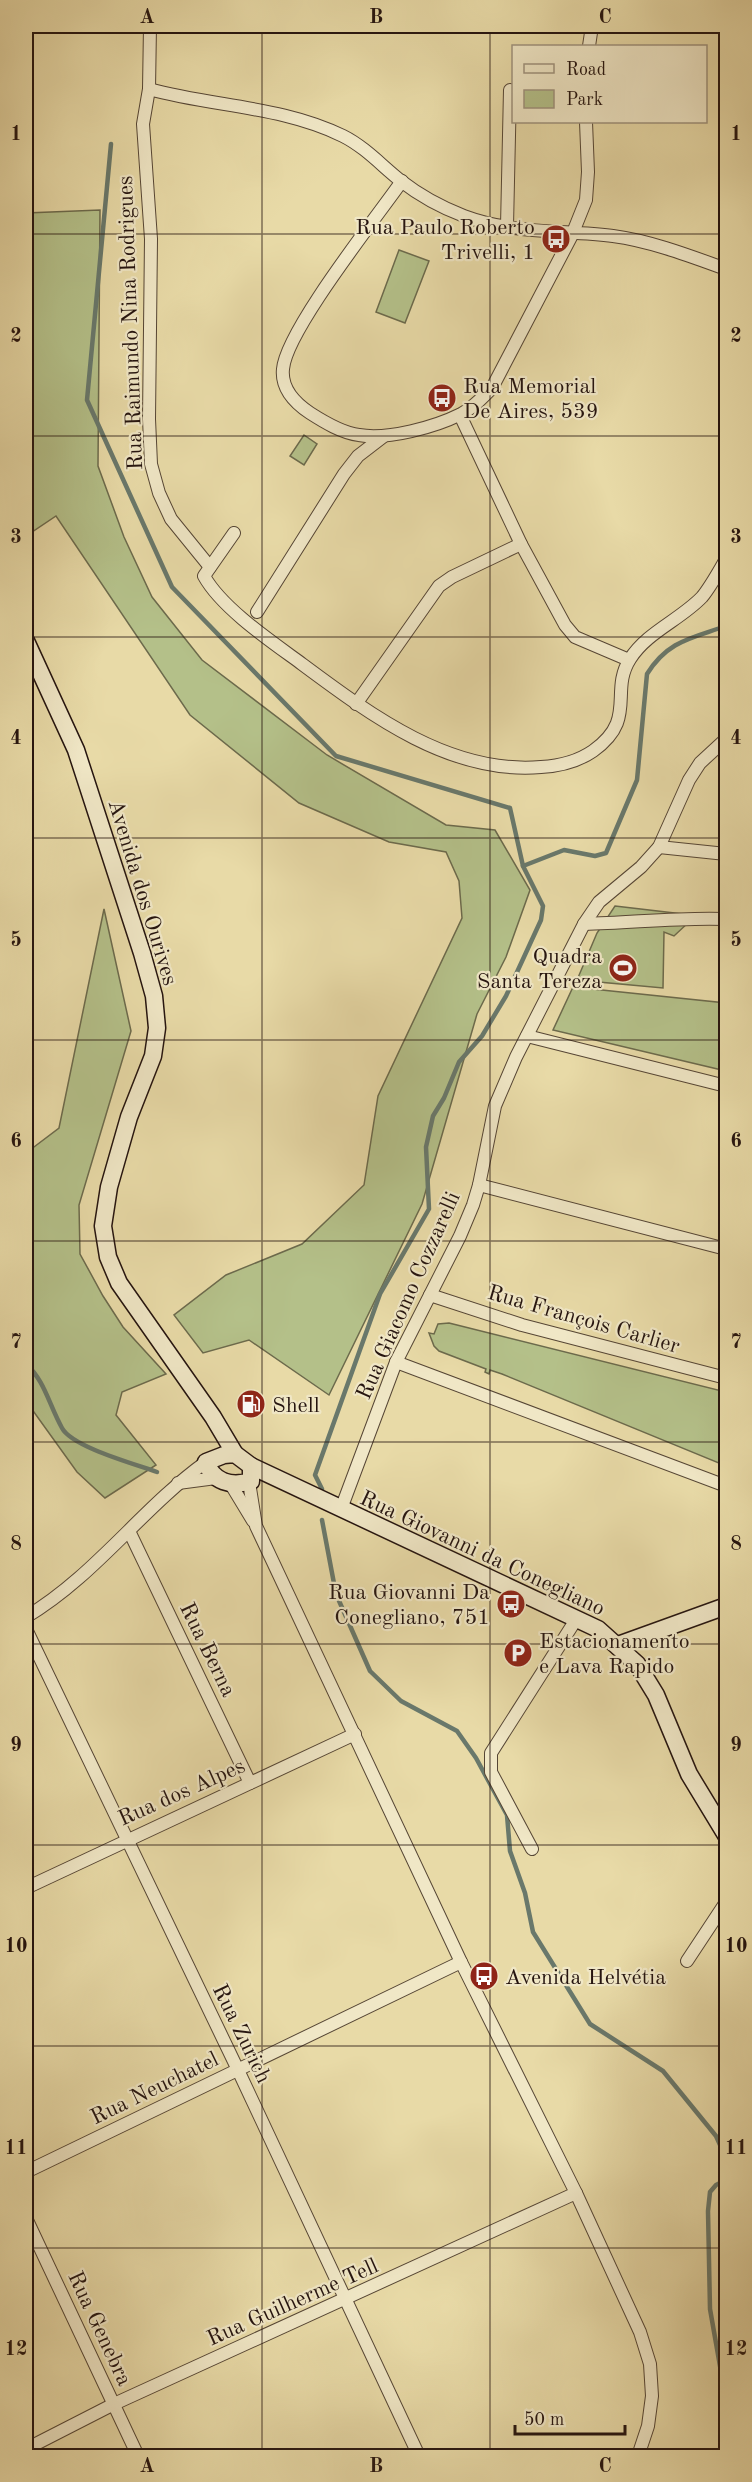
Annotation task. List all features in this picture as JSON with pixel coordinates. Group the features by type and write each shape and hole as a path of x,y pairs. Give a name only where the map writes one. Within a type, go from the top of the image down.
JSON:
{"main road":[{"name":"Avenida dos Ourives","path":"26,641 76,750 154,996 157,1028 153,1056 129,1117 109,1187 103,1226 108,1257 119,1283 213,1417 235,1454"},
{"path":"209,1460 235,1454 251,1476 223,1481 210,1472 209,1460 215,1439 213,1417"},
{"name":"Rua Giovanni da Conegliano","path":"251,1476 291,1486 341,1509 577,1618 618,1645 637,1664 656,1695 689,1774 726,1835"},
{"path":"618,1645 726,1606"}],"street":[{"name":"Rua Raimundo Nina Rodrigues","path":"150,26 150,89 143,124 151,239 149,419 152,464 159,493 171,519 210,567"},
{"path":"590,45 592,26"},
{"path":"150,89 182,98 255,108 310,123 345,137 402,181 465,217 542,233 604,235 636,241 726,269"},
{"path":"507,226 510,90"},
{"path":"402,181 304,322 288,349 283,370 286,390 302,408 324,422 358,435 384,436 460,415 475,405 492,388 572,235 586,200 588,172 586,123"},
{"path":"460,415 521,544 557,612 575,637 629,660"},
{"path":"257,612 344,474 358,456 384,436"},
{"path":"234,533 204,576 221,597 276,646 356,704 430,746 463,759 527,768 558,766 592,752 615,730 621,717 624,682 629,660 647,639 702,596 726,559"},
{"path":"356,704 439,586 452,577 521,544"},
{"name":"Rua Giacomo Cozzarelli","path":"341,1509 396,1362 460,1236 479,1185 495,1106 506,1077 584,924 599,903 641,867 659,847 689,780 700,763 726,739"},
{"path":"659,847 726,854"},
{"path":"584,924 644,923 687,917 726,919"},
{"path":"527,1036 726,1086"},
{"path":"479,1185 726,1249"},
{"name":"Rua François Carlier","path":"430,1295 522,1325 726,1378"},
{"path":"396,1362 726,1486"},
{"path":"26,1617 42,1607 130,1533 176,1483 209,1460"},
{"path":"251,1476 256,1526"},
{"path":"176,1483 223,1481 256,1526 461,1962 576,2193 640,2332 650,2364 652,2396 648,2426 638,2457"},
{"name":"Rua Berna","path":"130,1533 250,1783"},
{"path":"532,1849 491,1772 490,1753 577,1618"},
{"name":"Rua Zurich","path":"26,1629 238,2070 419,2457"},
{"name":"Rua dos Alpes","path":"26,1888 126,1839 355,1734"},
{"path":"687,1961 726,1902"},
{"name":"Rua Neuchatel","path":"26,2172 461,1962"},
{"name":"Rua Guilherme Tell","path":"26,2449 114,2404 346,2301 576,2193"},
{"name":"Rua Genebra","path":"26,2218 138,2457"}],"green space":[{"path":"100,210 98,466 124,537 152,597 202,660 327,755 446,825 495,830 530,890 506,957 477,1014 422,1204 329,1395 249,1340 203,1353 174,1315 226,1275 302,1244 364,1185 378,1096 462,918 459,881 446,852 389,842 299,803 190,715 56,516 26,536 26,213"},
{"path":"399,250 429,261 405,323 376,312"},
{"path":"304,435 317,444 304,465 290,456"},
{"name":"Quadra Santa Tereza","path":"615,906 683,914 689,922 674,936 664,932 663,988 577,980 597,933"},
{"path":"104,909 131,1031 79,1205 80,1254 123,1327 166,1374 122,1392 116,1415 156,1465 105,1498 77,1472 26,1401 26,1153 59,1128"},
{"path":"573,987 726,1003 726,1071 553,1030"},
{"path":"449,1323 726,1392 726,1466 502,1374 490,1370 489,1374 485,1372 486,1369 439,1351 434,1346 429,1333 434,1334 438,1324"}],"waterway":[{"path":"111,144 87,400 172,587 336,756 510,808 523,866"},
{"path":"322,1489 315,1475 380,1294 429,1209 426,1147 433,1116 444,1098 459,1062 482,1036 506,996 541,920 543,906 523,866 564,850 595,856 606,853 637,780 647,674 655,663 673,647 692,637 726,626"},
{"path":"26,1364 38,1378 62,1428 68,1435 91,1448 157,1472"},
{"path":"322,1520 336,1594 370,1671 401,1701 457,1731 476,1758 507,1815 510,1851 525,1893 533,1932 590,2024 663,2071 716,2136 726,2158"},
{"path":"726,2180 716,2185 710,2192 708,2211 710,2309 726,2400"}],"place":[{"name":"Rua Paulo Roberto Trivelli, 1","path":"556,239"},
{"name":"Rua Memorial De Aires, 539","path":"442,398"},
{"name":"Quadra Santa Tereza","path":"623,968"},
{"name":"Shell","path":"251,1404"},
{"name":"Rua Giovanni Da Conegliano, 751","path":"511,1604"},
{"name":"Estacionamento e Lava Rapido","path":"518,1653"},
{"name":"Avenida Helvétia","path":"484,1976"}]}
